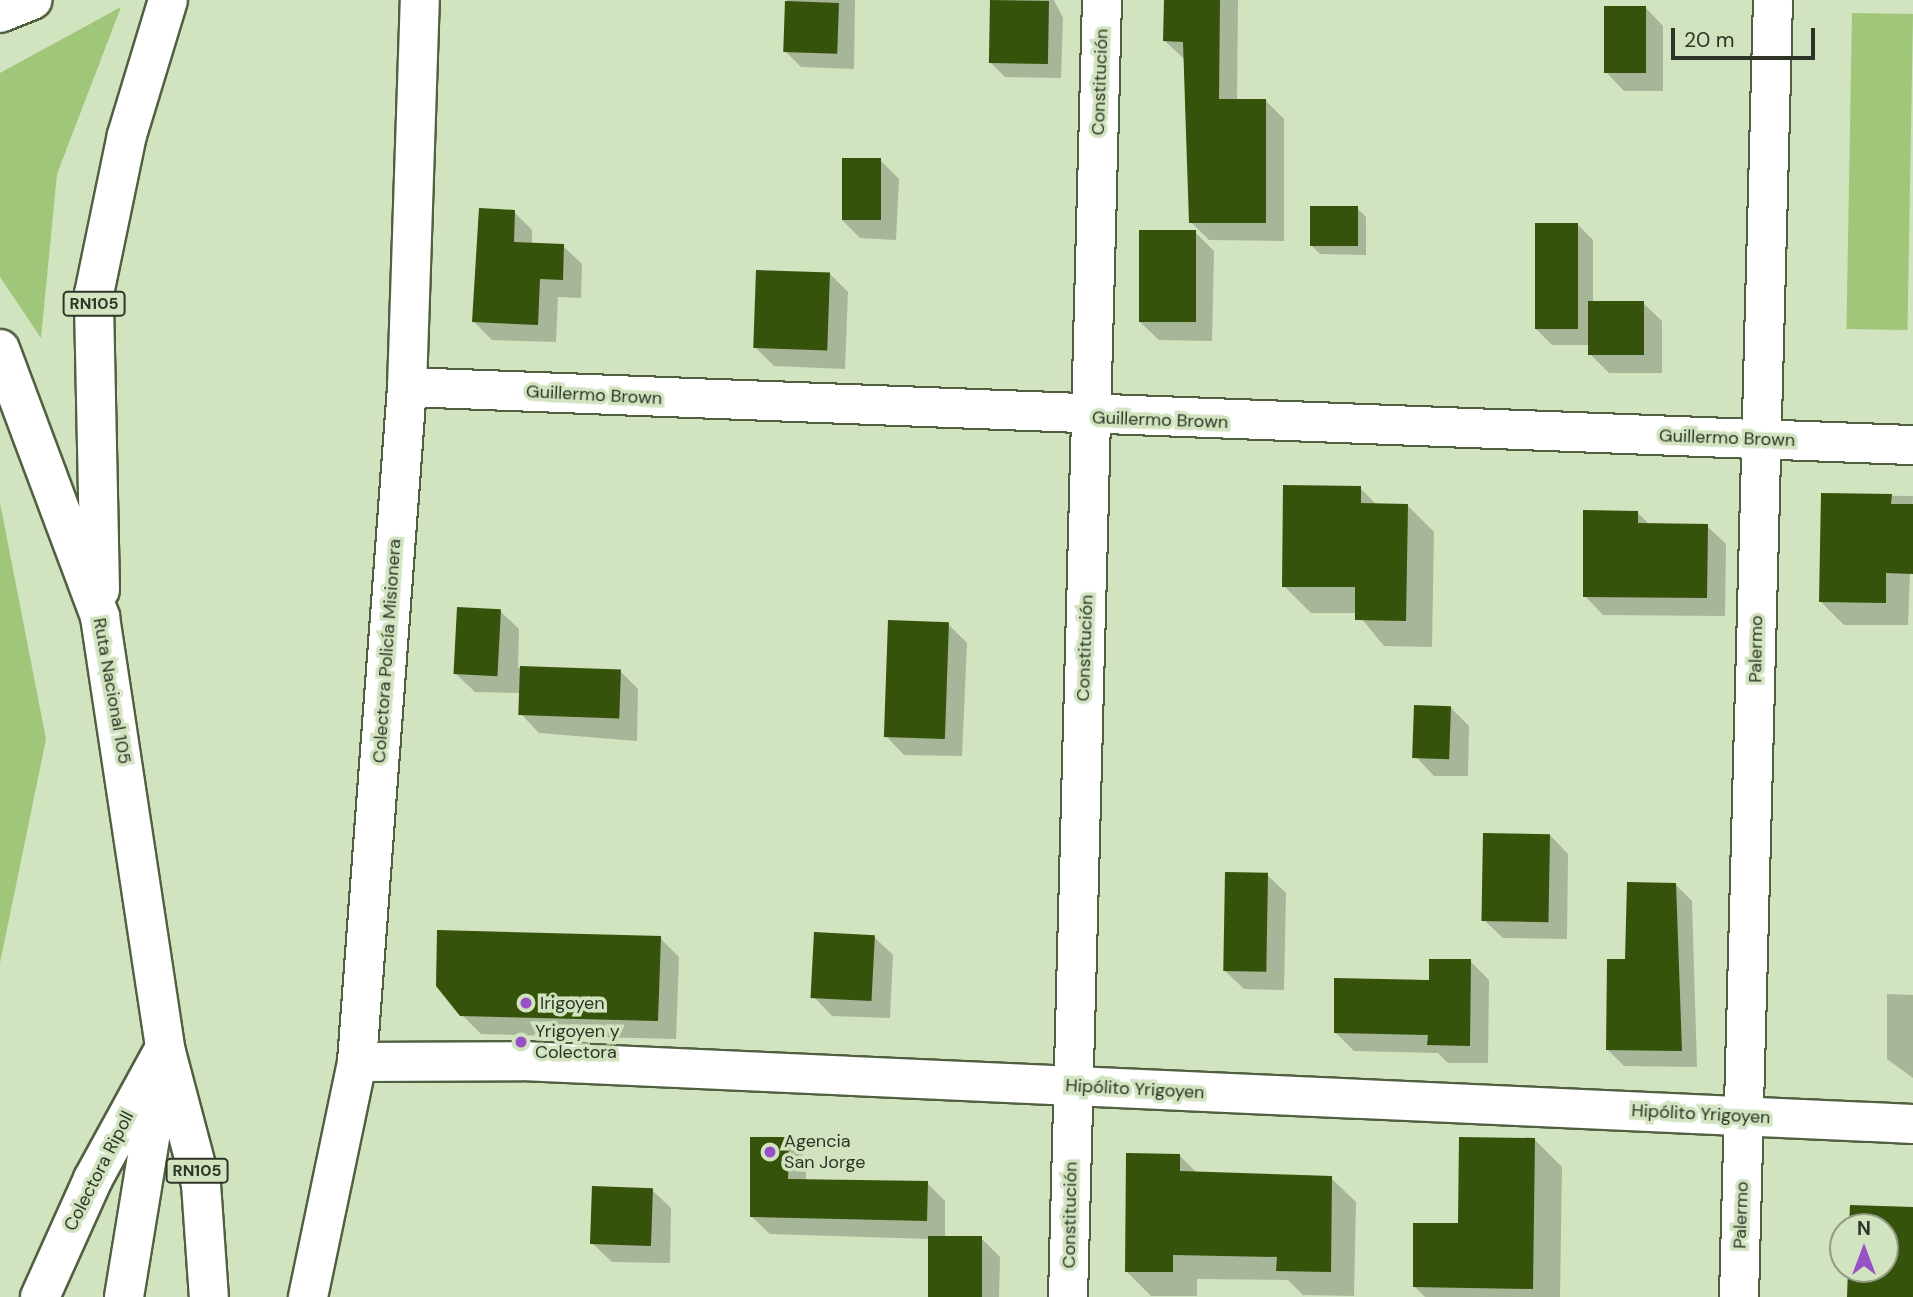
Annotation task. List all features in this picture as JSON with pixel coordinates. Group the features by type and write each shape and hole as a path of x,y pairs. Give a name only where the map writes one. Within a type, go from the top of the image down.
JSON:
{"main road":[{"path":"0,13 32,0"},
{"name":"RN105","path":"100,617 94,294 127,135 168,0"},
{"name":"Colectora Policía Misionera","path":"308,1297 356,1062 407,387 420,0"},
{"name":"Constitución","path":"1068,1297 1102,0"},
{"name":"Palermo","path":"1739,1297 1773,0"},
{"name":"Ruta Nacional 105","path":"0,349 100,617 165,1048 201,1184 209,1297"},
{"name":"Guillermo Brown","path":"407,387 1091,417 1913,445"},
{"name":"Ruta Nacional 105","path":"124,1297 165,1048"},
{"name":"Colectora Ripoll","path":"40,1297 93,1179 165,1048"},
{"name":"Hipólito Yrigoyen","path":"356,1062 522,1061 1913,1124"}],"green space":[{"path":"121,7 57,174 41,338 0,277 0,73"},
{"path":"1852,13 1913,14 1907,330 1846,329"},
{"path":"0,503 46,739 0,963"}],"building":[{"path":"990,0 1049,1 1048,64 989,63"},
{"path":"1164,0 1220,0 1219,99 1266,99 1266,223 1189,223 1183,42 1163,41"},
{"path":"785,1 839,3 837,54 783,52"},
{"path":"1604,6 1646,6 1646,73 1604,73"},
{"path":"842,158 881,158 881,220 842,220"},
{"path":"1310,206 1358,206 1358,246 1310,246"},
{"path":"479,208 515,210 514,242 564,244 563,280 540,279 538,325 472,322"},
{"path":"1535,223 1578,223 1578,329 1535,329"},
{"path":"1139,230 1196,230 1196,322 1139,322"},
{"path":"756,270 830,273 827,351 753,348"},
{"path":"1588,301 1644,301 1644,355 1588,355"},
{"path":"1283,485 1361,486 1361,503 1408,504 1406,621 1355,620 1355,587 1282,587"},
{"path":"1821,493 1892,494 1891,504 1913,504 1913,574 1886,573 1886,603 1819,602"},
{"path":"1583,510 1638,511 1638,523 1708,524 1707,598 1583,597"},
{"path":"457,607 501,609 497,676 453,674"},
{"path":"888,620 949,622 945,739 884,737"},
{"path":"520,666 621,670 619,718 518,715"},
{"path":"1414,705 1451,706 1449,759 1412,758"},
{"path":"1483,833 1550,834 1548,922 1481,921"},
{"path":"1225,872 1268,873 1266,972 1223,971"},
{"path":"1627,882 1676,883 1682,1051 1606,1050 1607,959 1625,959"},
{"path":"437,930 661,936 658,1021 460,1016 436,986"},
{"path":"814,932 875,935 871,1001 811,998"},
{"path":"1429,959 1471,959 1470,1046 1427,1045 1428,1035 1334,1033 1334,978 1429,980"},
{"path":"750,1137 789,1137 788,1179 928,1181 927,1221 750,1217"},
{"path":"1459,1137 1535,1138 1533,1289 1413,1287 1413,1223 1458,1223"},
{"path":"1126,1153 1180,1154 1180,1171 1332,1176 1331,1272 1276,1271 1277,1257 1173,1255 1173,1272 1125,1272"},
{"path":"592,1186 653,1188 651,1246 590,1244"},
{"path":"1850,1205 1913,1207 1913,1297 1847,1297 1848,1283 1899,1283 1899,1213 1850,1213"},
{"path":"928,1236 982,1236 982,1297 928,1297"}],"place":[{"name":"Irigoyen","path":"526,1003"},
{"name":"Yrigoyen y Colectora","path":"521,1042"},
{"name":"Agencia San Jorge","path":"770,1152"}]}
